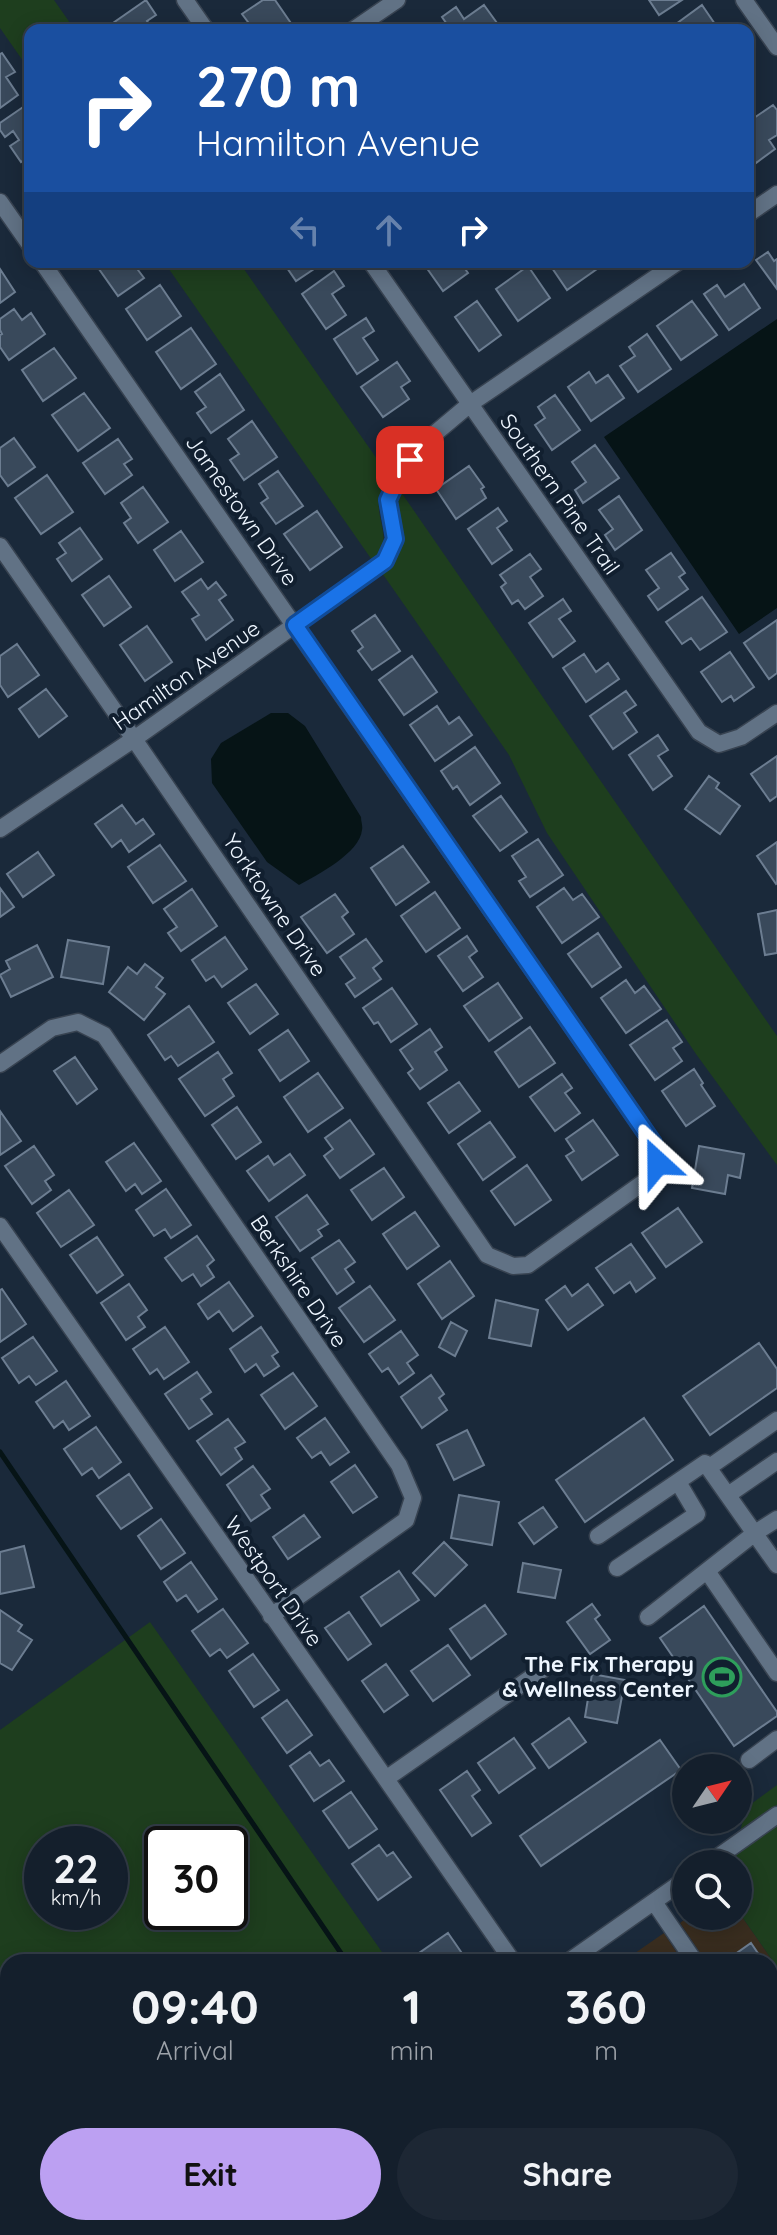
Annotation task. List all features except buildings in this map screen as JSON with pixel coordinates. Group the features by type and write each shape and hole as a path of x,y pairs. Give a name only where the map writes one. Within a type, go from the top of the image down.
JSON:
{"street":[{"path":"185,0 202,24"},
{"path":"362,24 397,0"},
{"path":"744,0 777,47"},
{"path":"754,210 777,194"},
{"path":"0,202 24,236"},
{"name":"Jamestown Drive","path":"46,268 653,1143 658,1163 651,1177 528,1265"},
{"name":"Southern Pine Trail","path":"375,268 699,732 719,744 741,737 777,713"},
{"name":"Hamilton Avenue","path":"0,829 134,739 385,561 395,539 388,500 400,474 420,446 470,404 669,268"},
{"name":"Yorktowne Drive","path":"0,546 487,1255 513,1266 528,1265"},
{"name":"Berkshire Drive","path":"0,1064 52,1028 78,1022 104,1035 399,1465 413,1498 406,1520 271,1616"},
{"name":"Westport Drive","path":"0,1226 508,1954"},
{"path":"708,1468 777,1420"},
{"path":"728,1495 777,1461"},
{"path":"598,1536 705,1463 777,1565"},
{"path":"617,1568 697,1514 678,1482"},
{"path":"648,1617 777,1519"},
{"path":"707,1571 777,1673"},
{"path":"387,1778 542,1670"},
{"path":"752,1758 777,1739"},
{"path":"728,1850 777,1815"},
{"path":"579,1954 672,1889"},
{"path":"654,1902 690,1954"}],"shaded area":[{"path":"777,319 777,608 739,634 604,437"},
{"path":"271,713 288,713 305,726 361,817 362,830 354,847 299,885 267,862 212,783 211,759 221,743"},
{"path":"685,1930 751,1930 768,1954 701,1954"},
{"path":"664,1933 678,1954 634,1954"}],"green space":[{"path":"0,0 54,0 71,24 24,24 24,62 0,28"},
{"path":"168,268 243,268 389,476 379,500 384,540 379,554 372,560"},
{"path":"401,492 777,1036 777,1165 696,1054 547,833 509,755 382,573 394,563 403,541 397,501"},
{"path":"150,1622 383,1954 0,1954 0,1730"},
{"path":"777,1785 777,1805 752,1823 752,1803"},
{"path":"777,1825 777,1954 768,1954 751,1930 752,1850 742,1850"}],"waterway":[{"path":"0,1452 342,1954"}],"place":[{"name":"The Fix Therapy & Wellness Center","path":"722,1677"}],"route":[{"path":"410,460 388,500 395,539 385,561 295,625 653,1143 658,1163"}]}
